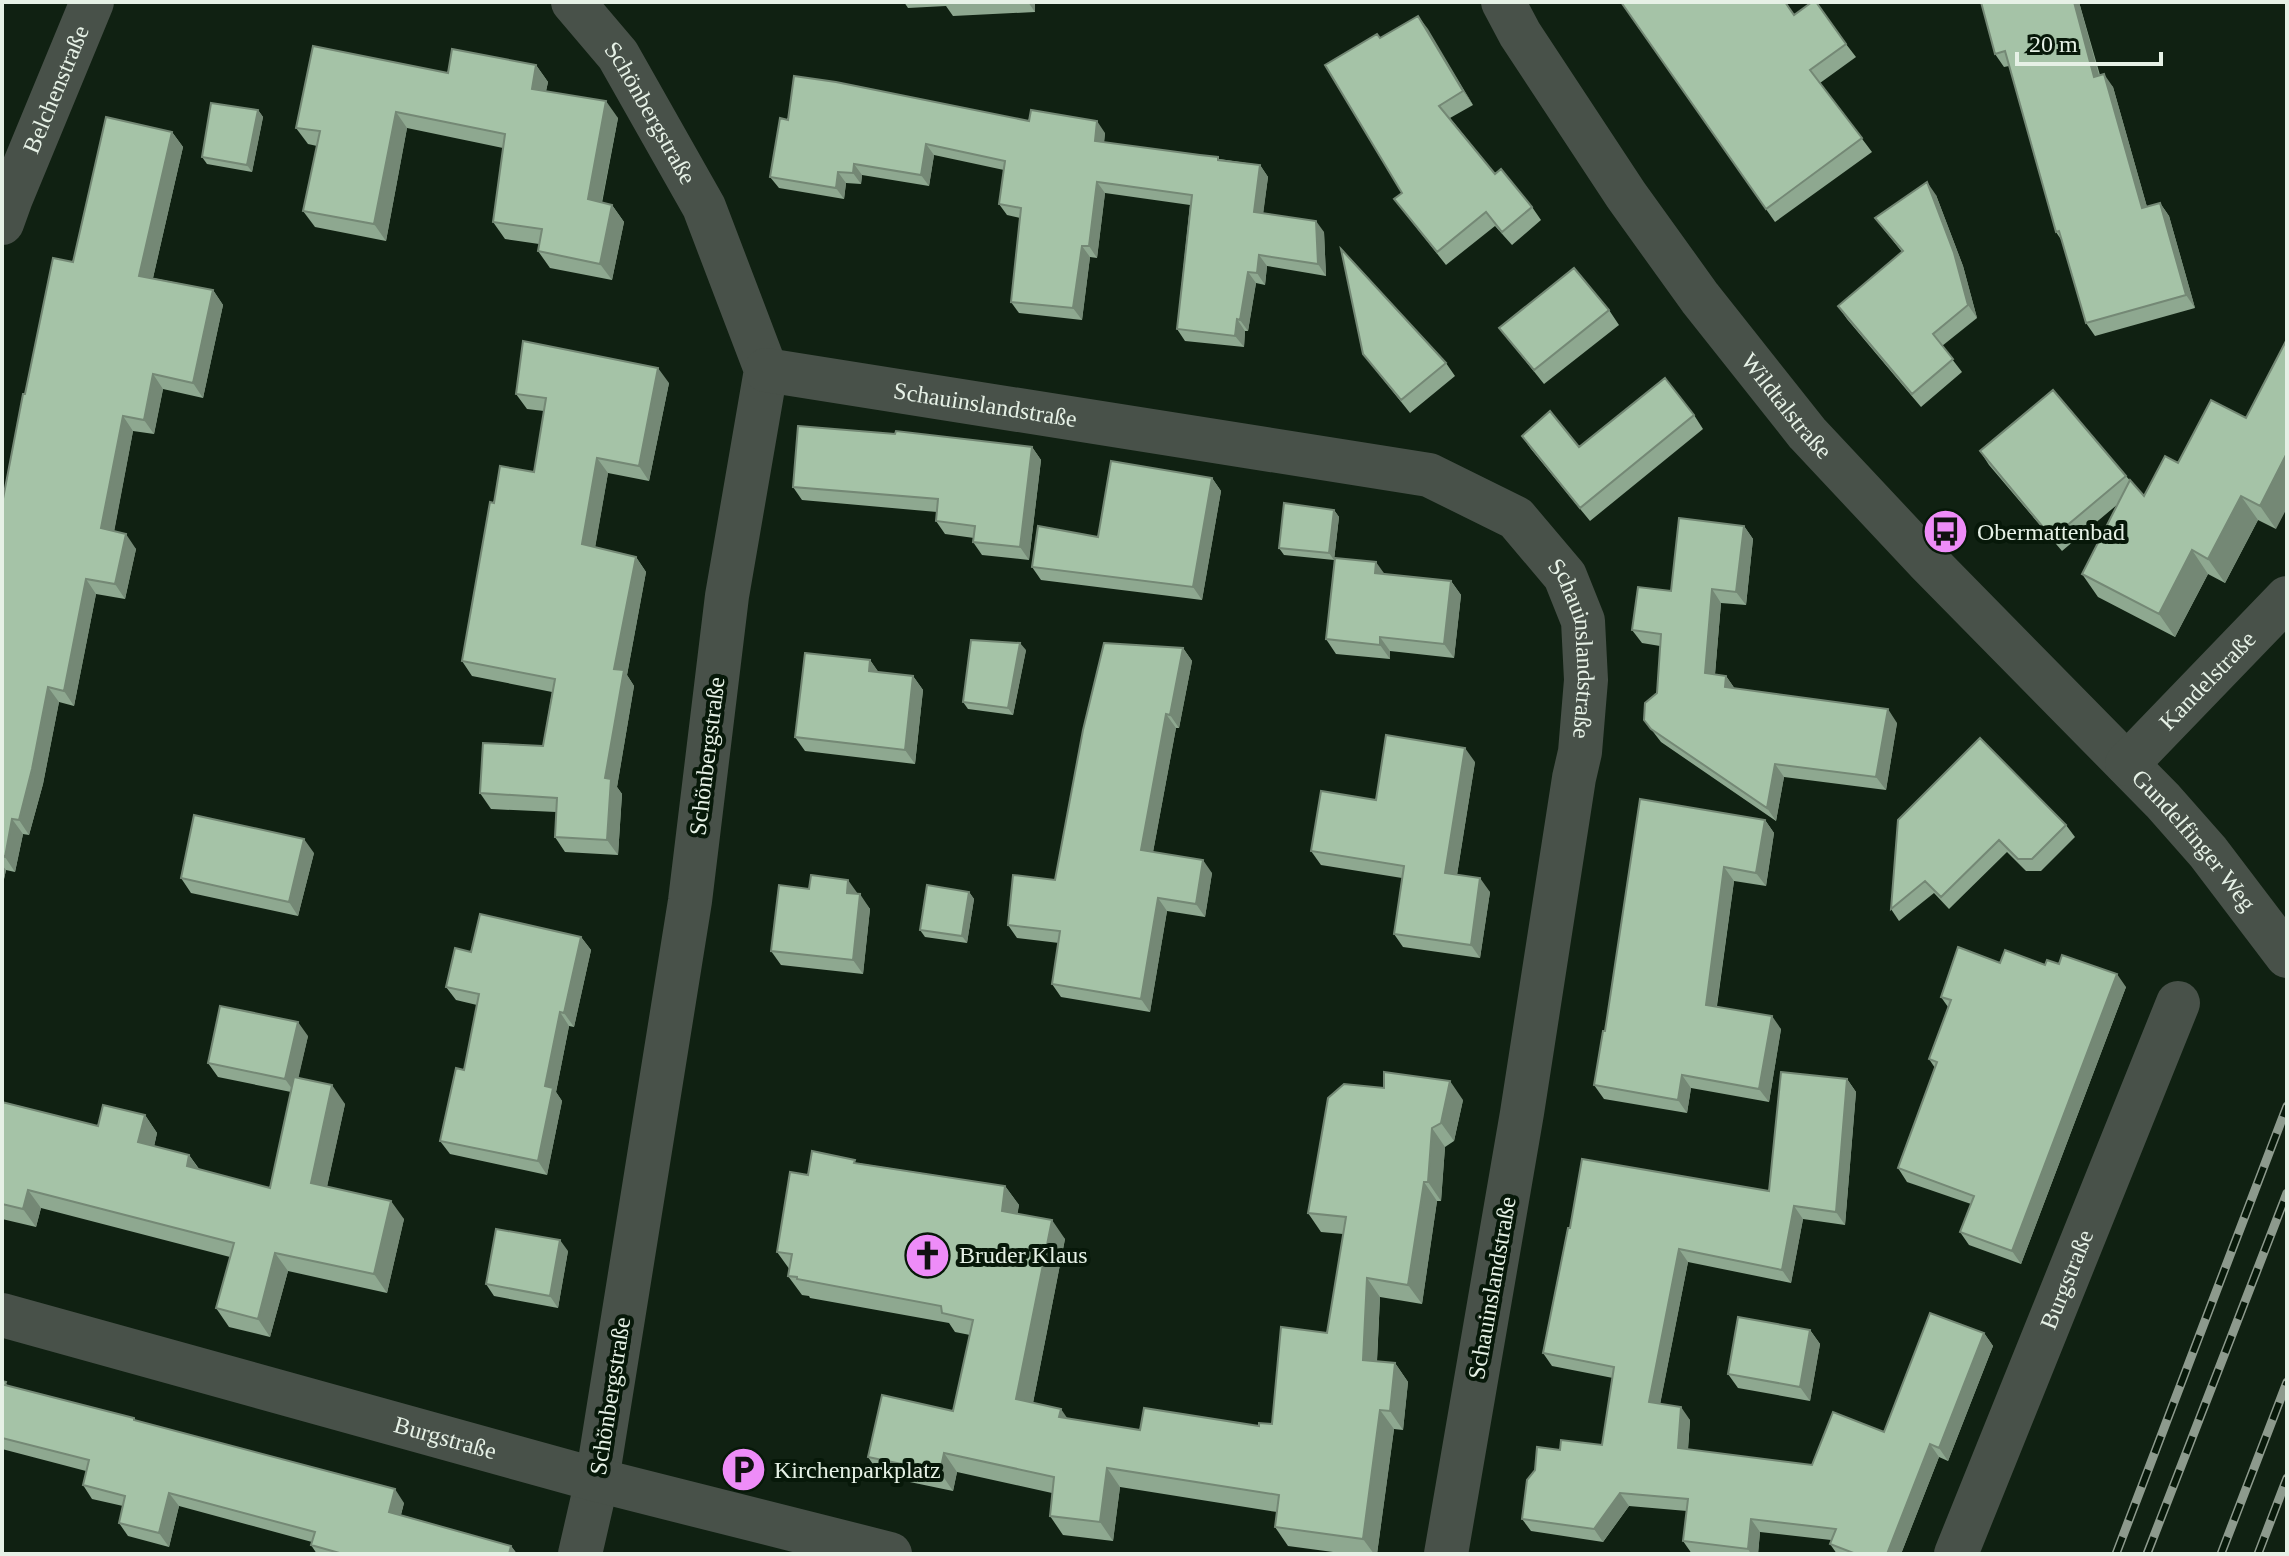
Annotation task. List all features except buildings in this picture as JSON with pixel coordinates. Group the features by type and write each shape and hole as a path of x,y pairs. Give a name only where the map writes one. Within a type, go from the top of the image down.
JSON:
{"street":[{"name":"Belchenstraße","path":"2,223 92,2"},
{"name":"Schönbergstraße","path":"573,2 618,55 704,207 766,370 727,596 688,916 597,1480 580,1554"},
{"name":"Wildtalstraße","path":"1503,2 1520,34 1626,195 1700,298 1807,433 1927,561 2127,764"},
{"name":"Schauinslandstraße","path":"766,370 1429,475 1516,518 1565,576 1583,621 1586,680 1580,752 1446,1554"},
{"name":"Kandelstraße","path":"2127,764 2287,598"},
{"name":"Gundelfinger Weg","path":"2127,764 2208,852 2287,956"},
{"name":"Burgstraße","path":"1956,1554 2178,1003"},
{"name":"Burgstraße","path":"2,1315 597,1480 890,1554"}],"railway":[{"path":"2116,1554 2287,1106"},
{"path":"2147,1554 2287,1193"},
{"path":"2221,1554 2287,1382"},
{"path":"2258,1554 2287,1478"}],"place":[{"name":"Obermattenbad","path":"1946,532"},
{"name":"Bruder Klaus","path":"928,1255"},
{"name":"Kirchenparkplatz","path":"743,1470"}]}
